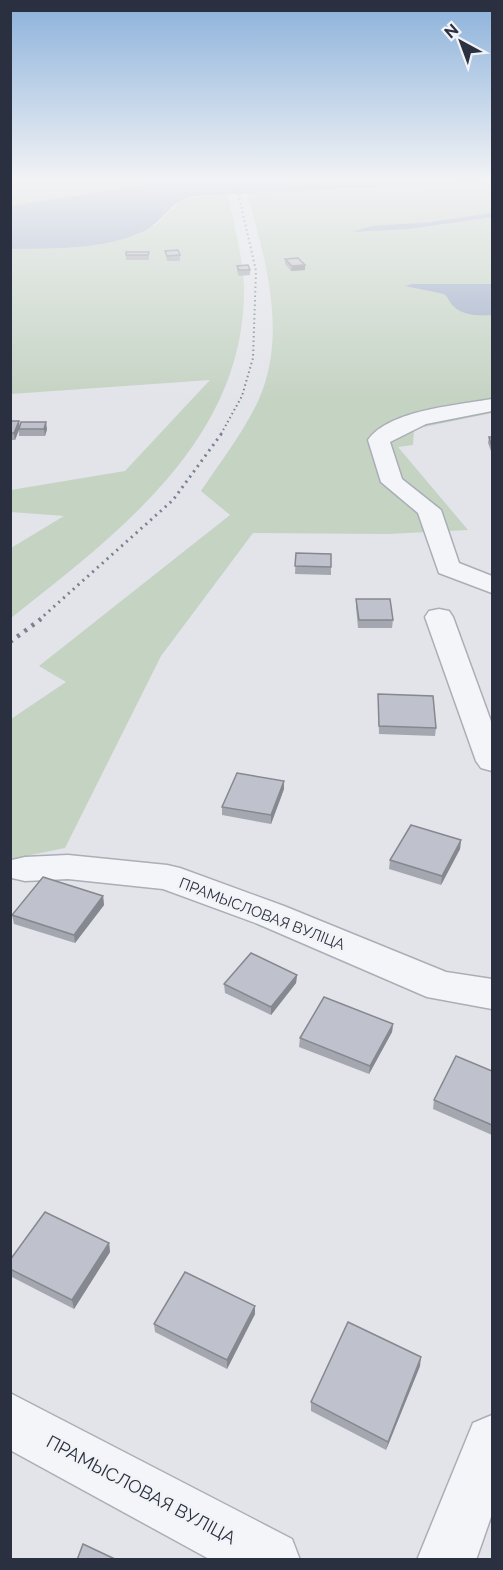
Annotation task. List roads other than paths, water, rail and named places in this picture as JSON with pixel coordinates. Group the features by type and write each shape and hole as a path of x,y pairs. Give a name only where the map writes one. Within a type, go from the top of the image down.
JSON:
{"street":[{"path":"492,405 420,419 393,428 379,440 392,482 429,510 448,568 492,585"},
{"path":"439,617 492,761"},
{"name":"ПРАМЫСЛОВАЯ ВУЛІЦА","path":"25,869 69,867 167,877 271,915 441,986 492,994"},
{"name":"ПРАМЫСЛОВАЯ ВУЛІЦА","path":"10,1420 271,1560"},
{"path":"446,1560 492,1442"}],"water":[{"path":"412,284 492,284 492,315 467,314 453,306 444,294 405,286"}],"railway":[{"path":"221,434 242,396 253,358 256,271 252,252"},
{"path":"39,620 173,500 222,433"},
{"path":"10,642 41,619"}]}
